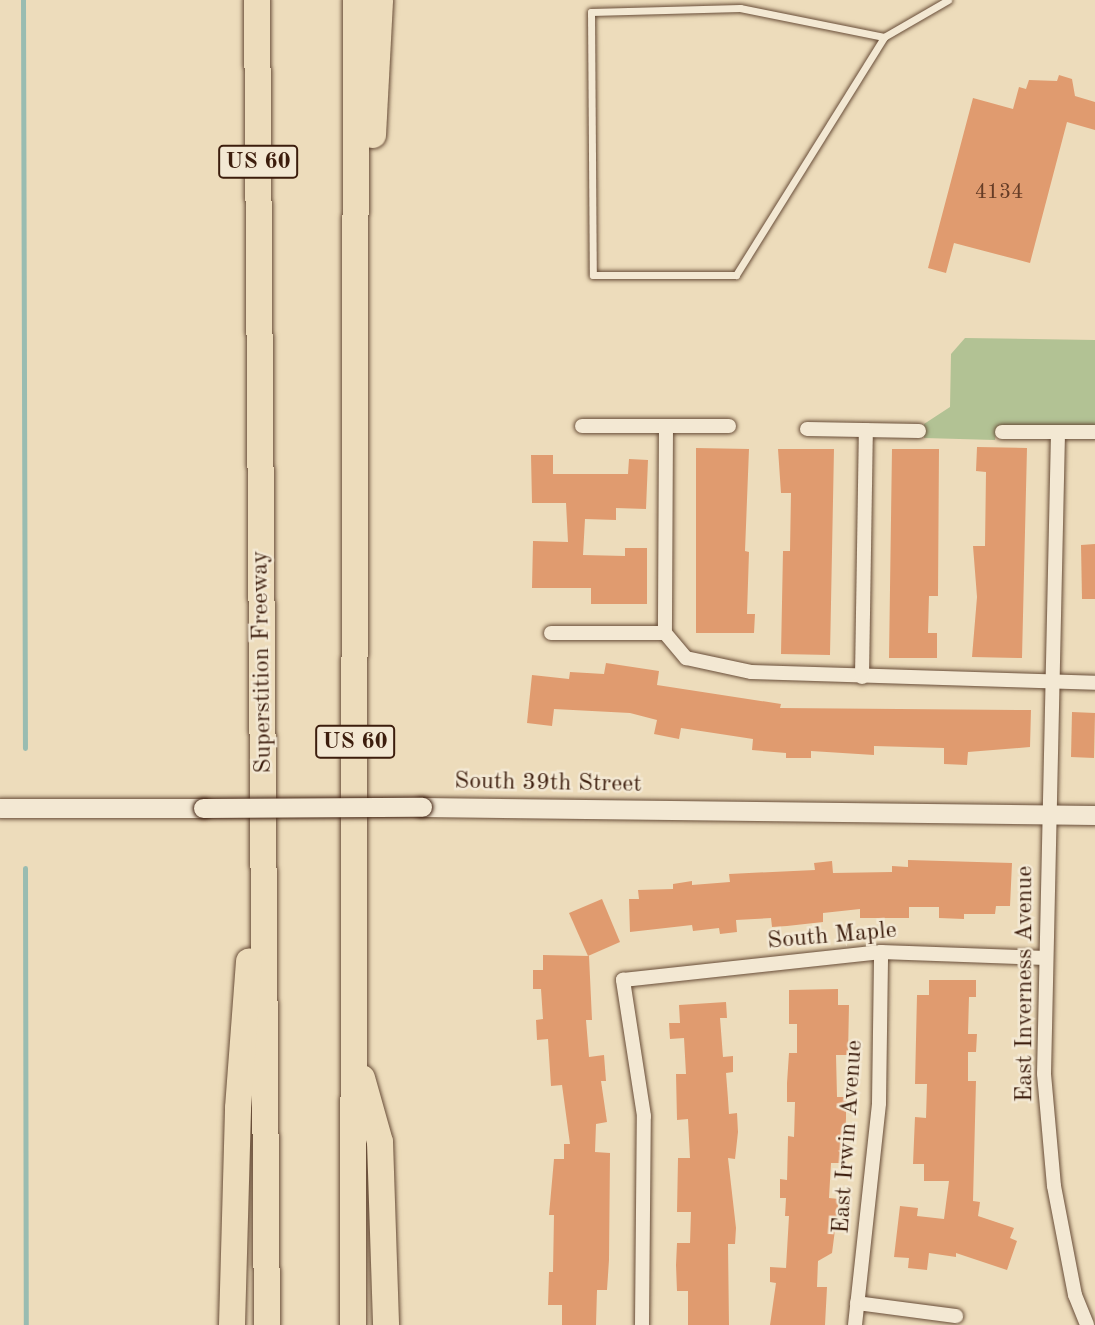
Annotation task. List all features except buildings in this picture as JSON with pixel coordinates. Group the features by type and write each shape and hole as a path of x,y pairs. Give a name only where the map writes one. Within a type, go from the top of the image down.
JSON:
{"highway":[{"name":"Superstition Freeway","path":"257,0 267,1325"},
{"path":"356,0 360,324"},
{"path":"360,324 380,0"},
{"name":"US 60","path":"353,1325 360,324"},
{"path":"232,1325 239,1108 264,767"},
{"path":"353,1046 380,1142 386,1325"}],"street":[{"path":"582,426 729,426"},
{"path":"666,427 665,632 687,659 751,672 1095,683"},
{"path":"807,429 919,431"},
{"path":"862,677 866,430"},
{"path":"1002,432 1095,432"},
{"name":"East Inverness Avenue","path":"1058,433 1044,1074 1054,1186 1074,1295 1087,1325"},
{"path":"551,634 665,632"},
{"name":"South 39th Street","path":"0,808 422,807 1095,815"},
{"name":"South Maple","path":"642,1325 644,1116 623,981 881,952 1046,958"},
{"name":"East Irwin Avenue","path":"855,1325 879,1102 881,952"},
{"path":"857,1303 956,1316"}],"lane":[{"path":"884,37 740,8 591,12 593,275 736,275 884,37 948,0"}],"green space":[{"path":"965,338 1095,340 1095,426 997,426 995,440 924,438 924,424 950,407 951,354"}],"waterway":[{"path":"23,0 25,748"},
{"path":"25,868 26,1325"}]}
